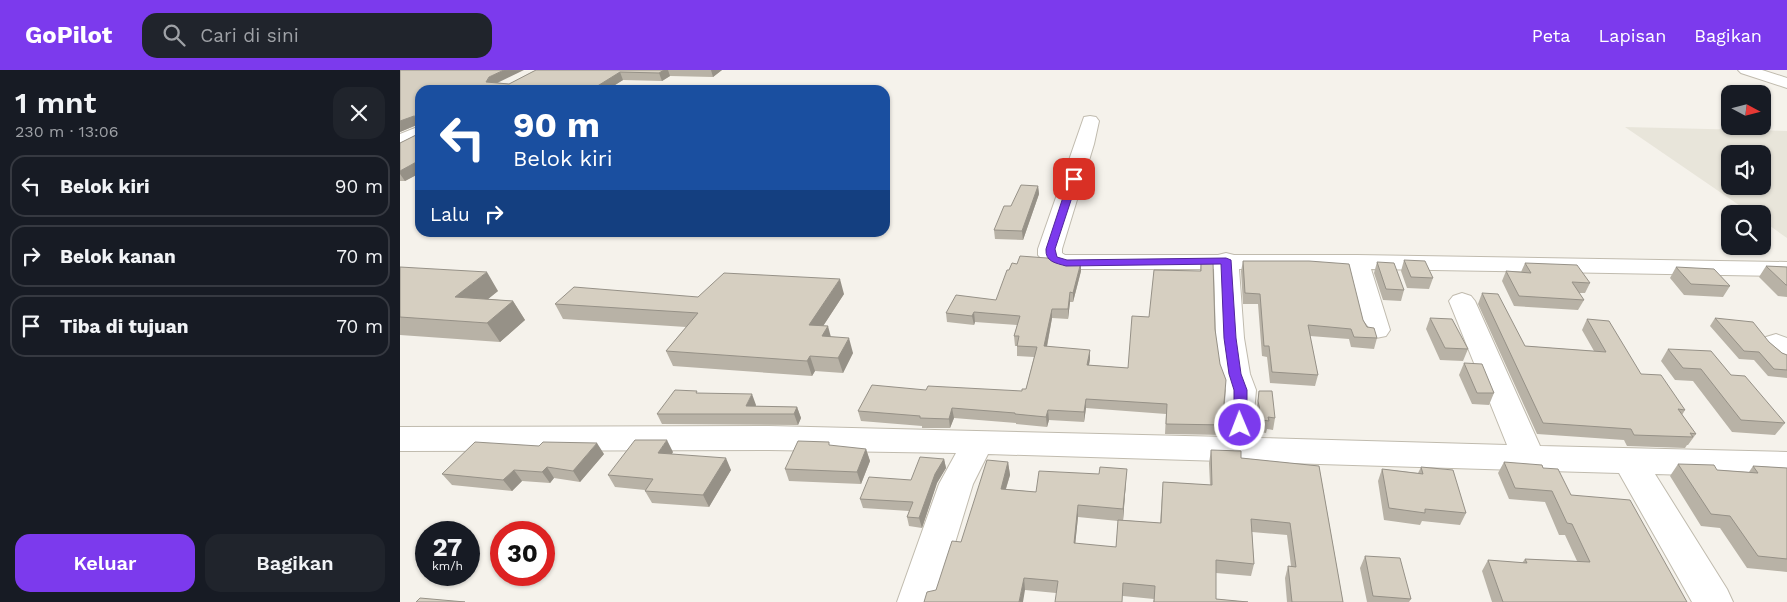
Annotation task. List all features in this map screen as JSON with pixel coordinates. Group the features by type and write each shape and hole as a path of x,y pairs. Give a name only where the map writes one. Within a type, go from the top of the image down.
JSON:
{"street":[{"path":"1746,70 1787,84"},
{"path":"1090,121 1085,144 1050,249 1050,255 1054,259 1066,263 1226,260 1787,268"},
{"path":"400,141 415,134"},
{"path":"400,141 415,143"},
{"path":"1226,260 1230,338 1235,374 1240,390 1239,413 1245,450"},
{"path":"1357,262 1376,330"},
{"path":"1462,301 1529,458"},
{"path":"400,439 769,438 978,442 1787,465"},
{"path":"916,602 956,484 978,442"},
{"path":"1630,460 1713,602"}],"shaded area":[{"path":"1625,127 1721,129 1721,135 1771,135 1771,131 1787,131 1787,238 1771,227 1771,205 1739,205 1724,195 1771,195 1771,145 1721,145 1721,193"}],"building":[{"path":"400,70 504,70 489,77 486,82 509,84 536,70 664,70 659,73 620,72 599,85 415,85 415,116 400,121"},
{"path":"415,136 415,163 400,171 400,143"},
{"path":"1021,185 1038,186 1022,231 994,230 1004,206 1011,206"},
{"path":"1020,256 1047,258 1059,262 1081,262 1073,293 1070,292 1068,309 1052,309 1044,346 1090,350 1087,365 1128,368 1132,316 1149,317 1154,270 1201,271 1201,262 1213,262 1215,329 1220,364 1226,380 1224,403 1226,425 1166,424 1167,404 1086,399 1084,412 1048,410 1046,417 952,408 949,419 920,418 920,416 858,411 872,385 926,390 928,386 1022,391 1022,389 1026,389 1037,347 1017,346 1019,336 1014,336 1020,316 974,312 972,316 946,313 956,295 996,300 1007,270 1009,270 1012,263 1017,264"},
{"path":"1404,260 1425,261 1433,278 1411,277"},
{"path":"1243,261 1309,261 1349,264 1363,320 1367,327 1374,328 1377,338 1354,337 1351,329 1308,325 1318,375 1272,372 1269,346 1264,346 1260,294 1245,293"},
{"path":"1377,262 1394,263 1404,290 1386,289"},
{"path":"1525,263 1577,265 1590,283 1572,282 1584,300 1519,296 1506,271 1531,273"},
{"path":"1766,266 1787,267 1787,285 1786,285"},
{"path":"400,267 487,272 455,297 513,301 487,323 400,317"},
{"path":"1676,267 1714,269 1730,286 1691,284"},
{"path":"724,273 840,279 809,325 828,326 822,336 849,338 838,358 810,356 807,361 666,351 698,313 555,304 574,287 698,297"},
{"path":"1482,293 1498,294 1525,346 1606,352 1587,319 1609,321 1641,374 1661,375 1685,410 1678,409 1696,434 1690,433 1693,437 1634,435 1631,429 1543,423"},
{"path":"1430,318 1452,319 1468,349 1445,348"},
{"path":"1715,318 1753,322 1769,342 1787,355 1787,370 1774,369 1759,352 1744,351"},
{"path":"1668,349 1711,351 1731,375 1745,376 1785,423 1741,420 1701,369 1683,368"},
{"path":"1464,363 1482,364 1494,393 1477,393"},
{"path":"675,390 697,391 696,393 752,394 746,406 797,407 794,414 657,414"},
{"path":"1259,391 1272,391 1275,418 1268,417 1269,421 1262,420 1258,401"},
{"path":"635,440 667,440 658,453 726,458 703,495 645,491 653,479 608,475"},
{"path":"798,441 829,442 829,445 866,449 857,472 785,469"},
{"path":"475,442 539,446 543,442 597,443 573,471 547,467 542,472 514,470 503,480 442,474"},
{"path":"1211,450 1241,451 1241,458 1319,466 1343,602 1292,602 1288,566 1296,567 1290,523 1251,519 1254,564 1216,560 1216,599 1248,602 1154,602 1155,586 1123,583 1122,602 1055,602 1058,581 1024,578 1019,602 924,602 927,592 936,590 952,541 961,542 987,460 1008,462 1001,489 1036,492 1039,471 1099,474 1100,467 1127,469 1123,509 1078,505 1074,543 1116,547 1118,520 1161,523 1163,482 1212,485"},
{"path":"920,457 944,459 935,474 919,518 907,517 913,502 860,499 869,477 911,480"},
{"path":"1504,462 1542,465 1543,468 1558,469 1571,495 1630,500 1687,602 1503,602 1488,560 1527,563 1525,559 1590,562 1572,524 1567,523 1552,491 1515,488"},
{"path":"1678,464 1714,465 1717,470 1758,473 1753,466 1787,468 1787,559 1758,556 1730,516 1711,514"},
{"path":"1421,467 1453,470 1466,513 1425,509 1425,513 1389,508 1382,469 1423,474"},
{"path":"1365,556 1400,558 1411,599 1373,596"},
{"path":"420,598 465,602 416,602"}],"route":[{"path":"1074,179 1050,249 1050,255 1059,262 1226,260 1230,338 1235,374 1240,390 1240,425"}]}
